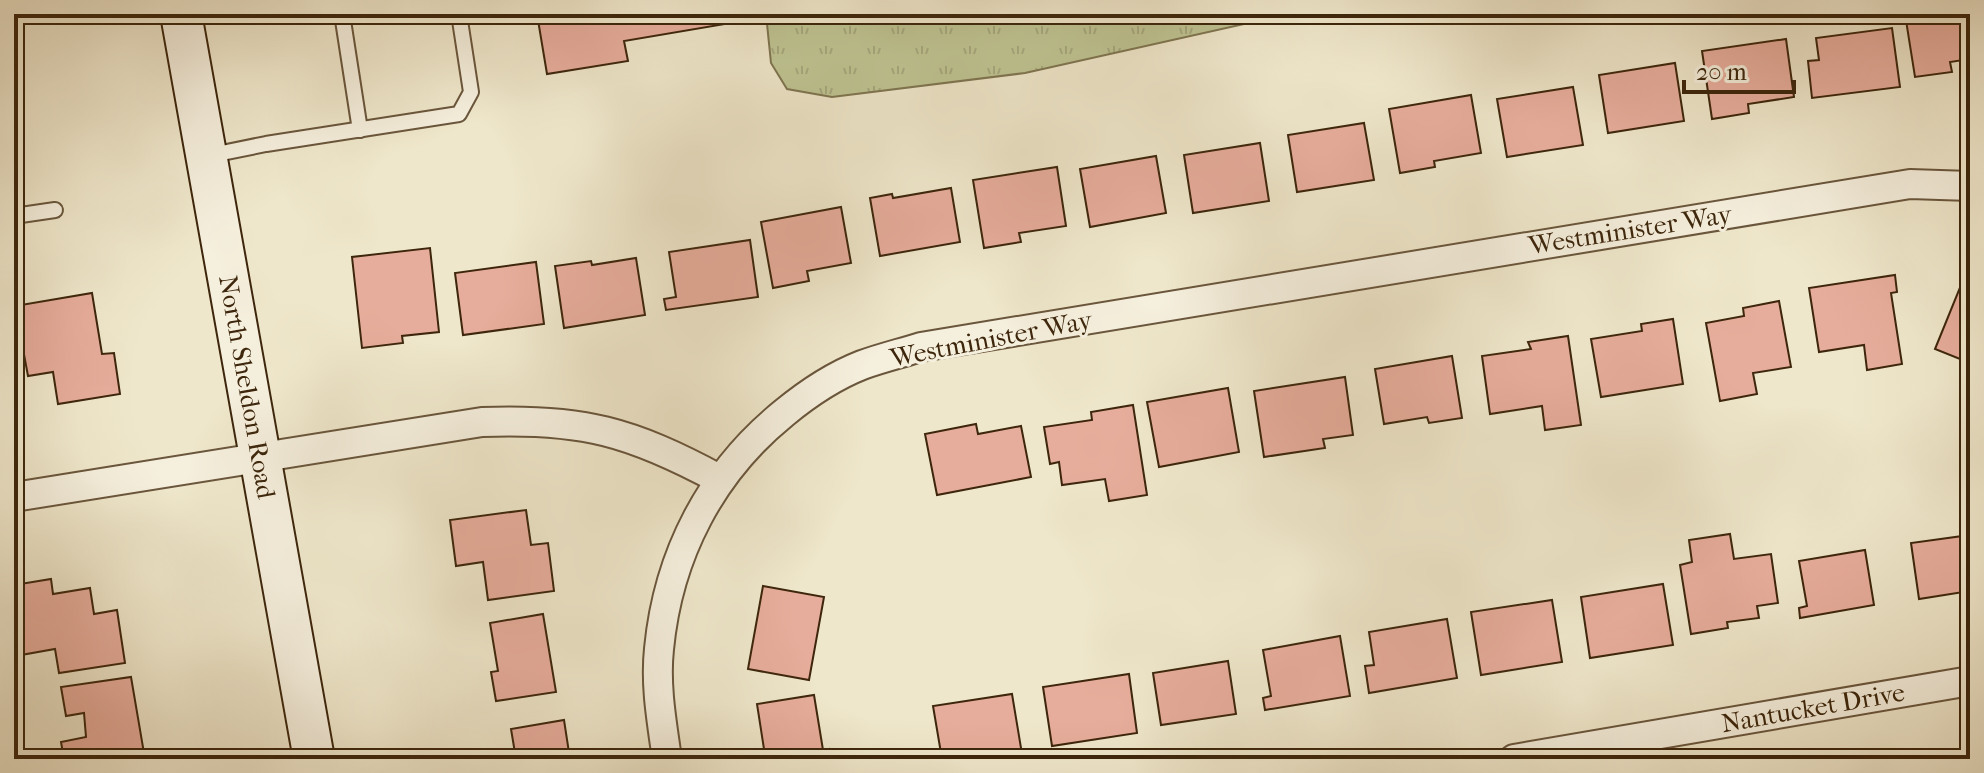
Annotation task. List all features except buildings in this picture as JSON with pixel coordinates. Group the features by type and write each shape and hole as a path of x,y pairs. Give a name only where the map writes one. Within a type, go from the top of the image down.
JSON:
{"street":[{"name":"North Sheldon Road","path":"181,14 314,759"},
{"name":"Westminister Way","path":"667,759 659,709 658,652 665,603 693,522 719,479 757,434 807,394 860,366 921,347 1910,184 1970,186"},
{"path":"14,497 482,422 535,420 585,425 626,436 674,455 719,479"},
{"name":"Nantucket Drive","path":"1514,759 1970,681"}],"lane":[{"path":"342,14 360,130"},
{"path":"206,156 459,114 471,92 459,14"},
{"path":"14,216 55,210"}],"green space":[{"path":"766,14 1289,14 1025,73 832,97 787,89 771,63"}]}
